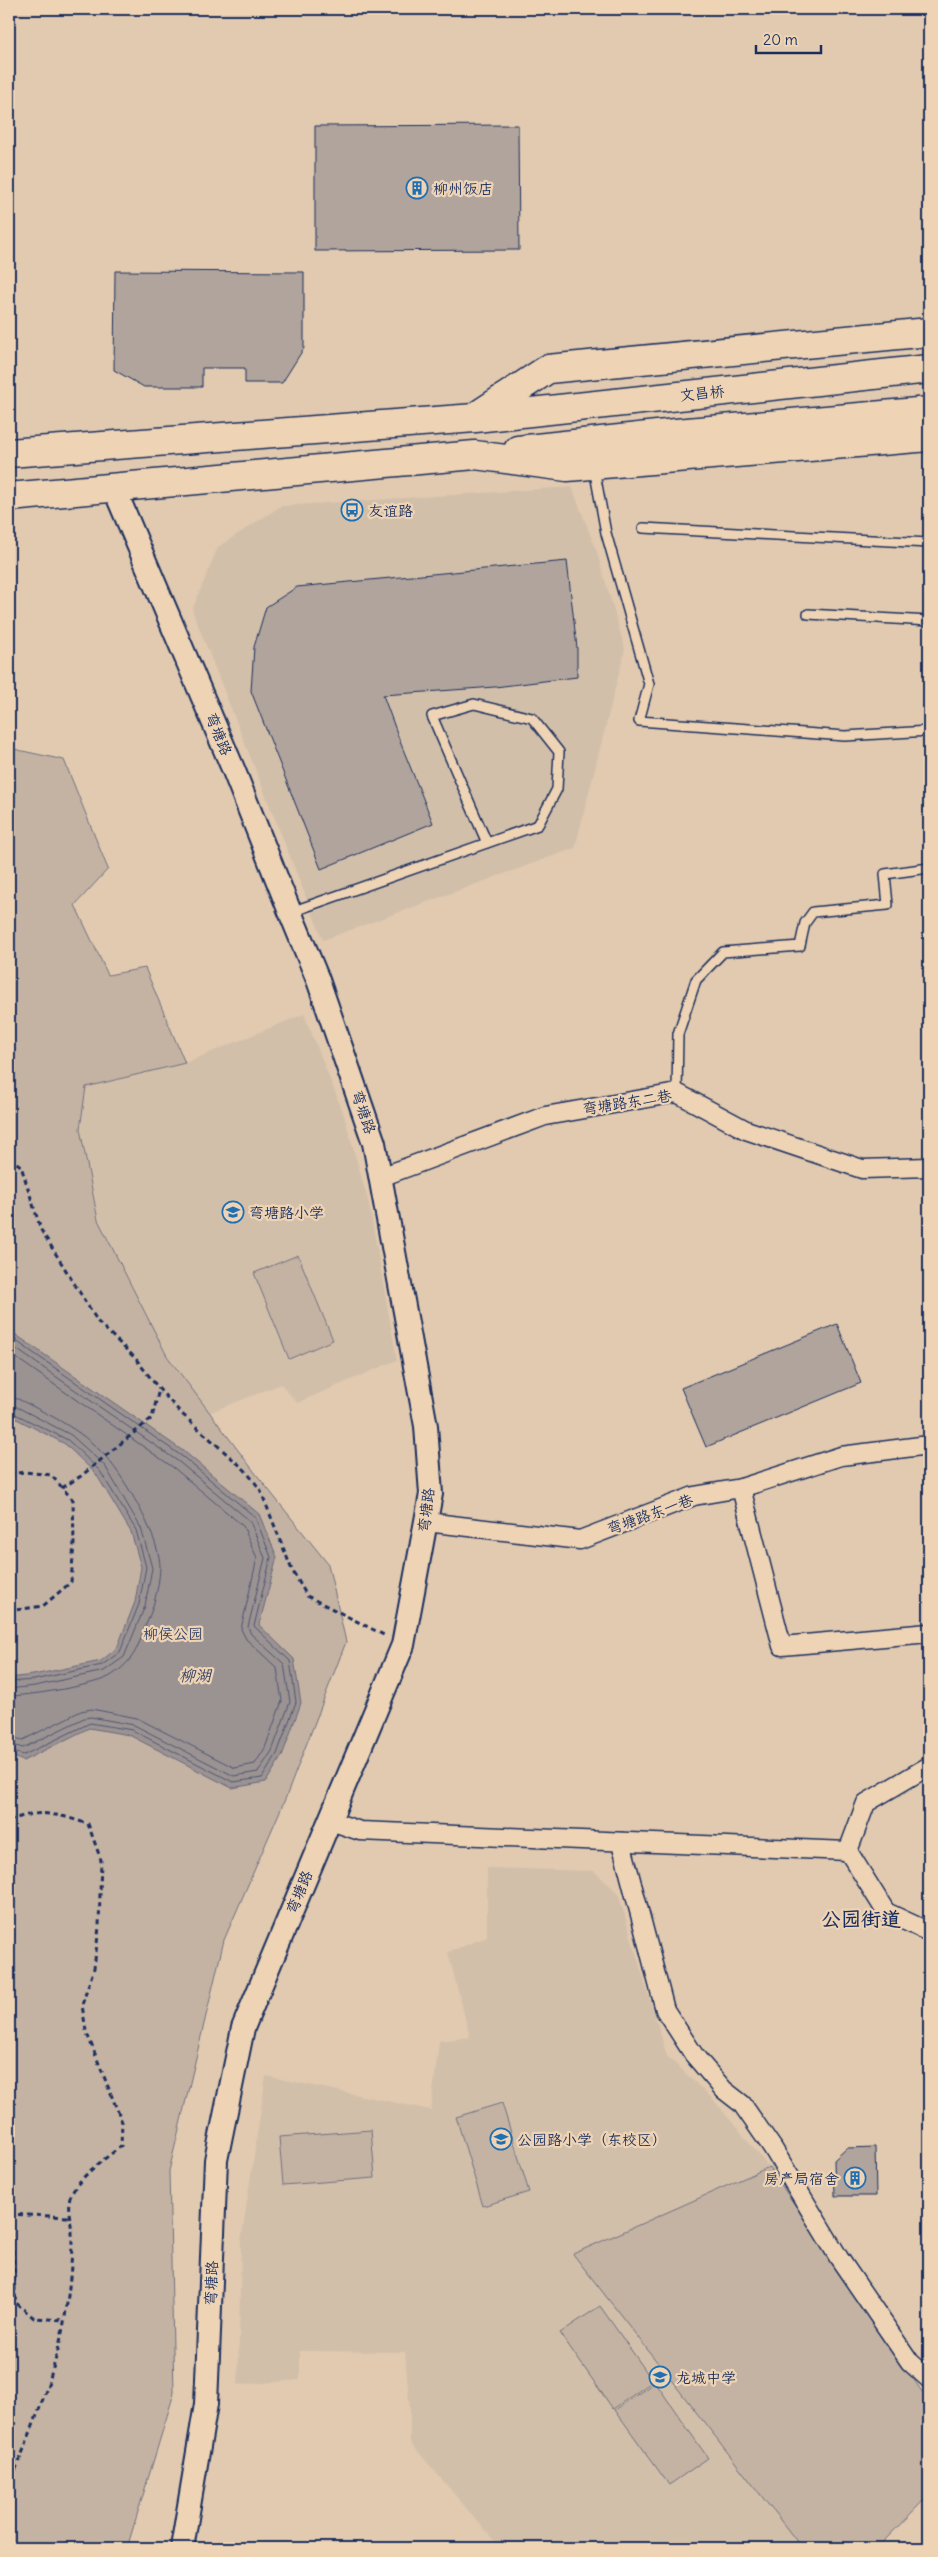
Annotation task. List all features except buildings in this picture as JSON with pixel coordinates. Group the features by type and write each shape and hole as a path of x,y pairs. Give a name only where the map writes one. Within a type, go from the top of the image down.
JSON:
{"main road":[{"path":"475,418 548,369 929,332"},
{"name":"文昌桥","path":"9,453 475,418 929,369"},
{"path":"9,497 475,455 676,433 929,411"},
{"path":"475,455 566,467 929,437"}],"street":[{"name":"弯塘路","path":"114,488 234,771 318,980 374,1143 426,1426 431,1494 403,1645 328,1820 243,2028 218,2150 206,2404 182,2548"},
{"name":"弯塘路东二巷","path":"381,1177 545,1116 677,1093 746,1130 862,1169 929,1167"},
{"name":"弯塘路东一巷","path":"426,1522 580,1540 694,1496 741,1488 841,1456 929,1445"},
{"path":"741,1488 782,1646 929,1633"},
{"path":"848,1851 866,1803 929,1766"},
{"path":"328,1820 360,1831 848,1851"},
{"path":"621,1842 665,2010 694,2054 724,2090 742,2104 772,2146 839,2258 910,2362 929,2379"},
{"path":"848,1851 886,1912 929,1932"}],"lane":[{"path":"593,465 606,533 649,684 639,721 845,736 929,731"},
{"path":"643,528 929,543"},
{"path":"808,614 929,621"},
{"path":"290,912 538,825 557,789 559,752 532,718 474,704 432,716 486,843"},
{"path":"677,1093 678,1034 696,980 723,952 800,946 805,923 813,912 888,905 885,874 929,868"}],"path":[{"path":"9,1158 21,1166 41,1230 67,1275 98,1322 136,1358 158,1389 208,1439 244,1470 260,1489 292,1570 307,1596 403,1645"},
{"path":"62,1488 81,1476 152,1418 158,1389"},
{"path":"9,1474 25,1472 51,1475 73,1500 74,1543 71,1582 43,1606 9,1611"},
{"path":"9,1821 25,1814 56,1813 88,1824 101,1860 99,1927 94,1968 82,2006 86,2031 122,2122 121,2146 88,2172 71,2194 68,2217 73,2235 70,2282 54,2368 9,2486"},
{"path":"9,2214 68,2217"},
{"path":"9,2223 13,2242 12,2271 16,2304 34,2318 64,2320"}],"shaded area":[{"path":"572,487 597,552 625,649 575,848 323,940 192,610 218,547 281,506"},
{"name":"弯塘路小学","path":"304,1014 343,1112 369,1204 397,1360 297,1403 281,1384 209,1413 167,1356 98,1220 80,1129 85,1086 185,1063"},
{"path":"487,1868 594,1871 618,1893 667,2056 713,2099 769,2167 929,2402 929,2495 877,2548 500,2548 410,2442 410,2412 405,2352 300,2351 300,2380 238,2385 241,2241 266,2076 431,2110 439,2041 470,2037 448,1952 487,1937"}],"green space":[{"name":"柳侯公园","path":"9,748 64,760 108,869 75,905 108,975 145,968 185,1063 86,1087 80,1129 98,1220 167,1356 256,1474 328,1564 346,1642 286,1797 224,1940 169,2171 174,2393 127,2548 9,2548"},
{"path":"298,1255 333,1340 289,1359 254,1273"},
{"path":"502,2103 529,2192 483,2206 456,2117"},
{"path":"371,2130 375,2178 283,2185 279,2137"},
{"path":"769,2167 929,2402 929,2495 877,2548 802,2548 573,2254"},
{"path":"600,2306 653,2381 613,2409 560,2333"},
{"path":"655,2382 708,2458 669,2485 615,2410"}],"water":[{"name":"柳湖","path":"9,1330 186,1453 259,1514 277,1557 259,1625 294,1659 301,1703 282,1756 266,1782 232,1788 129,1735 89,1728 23,1761 9,1755 9,1678 101,1661 117,1648 135,1602 141,1567 131,1532 96,1474 65,1444 9,1415"}],"place":[{"name":"柳州饭店","path":"417,188"},
{"name":"友谊路","path":"352,510"},
{"name":"弯塘路小学","path":"233,1212"},
{"name":"公园路小学（东校区）","path":"501,2139"},
{"name":"房产局宿舍","path":"855,2178"},
{"name":"龙城中学","path":"660,2377"}],"district":[{"name":"公园街道","path":"861,1918"}]}
